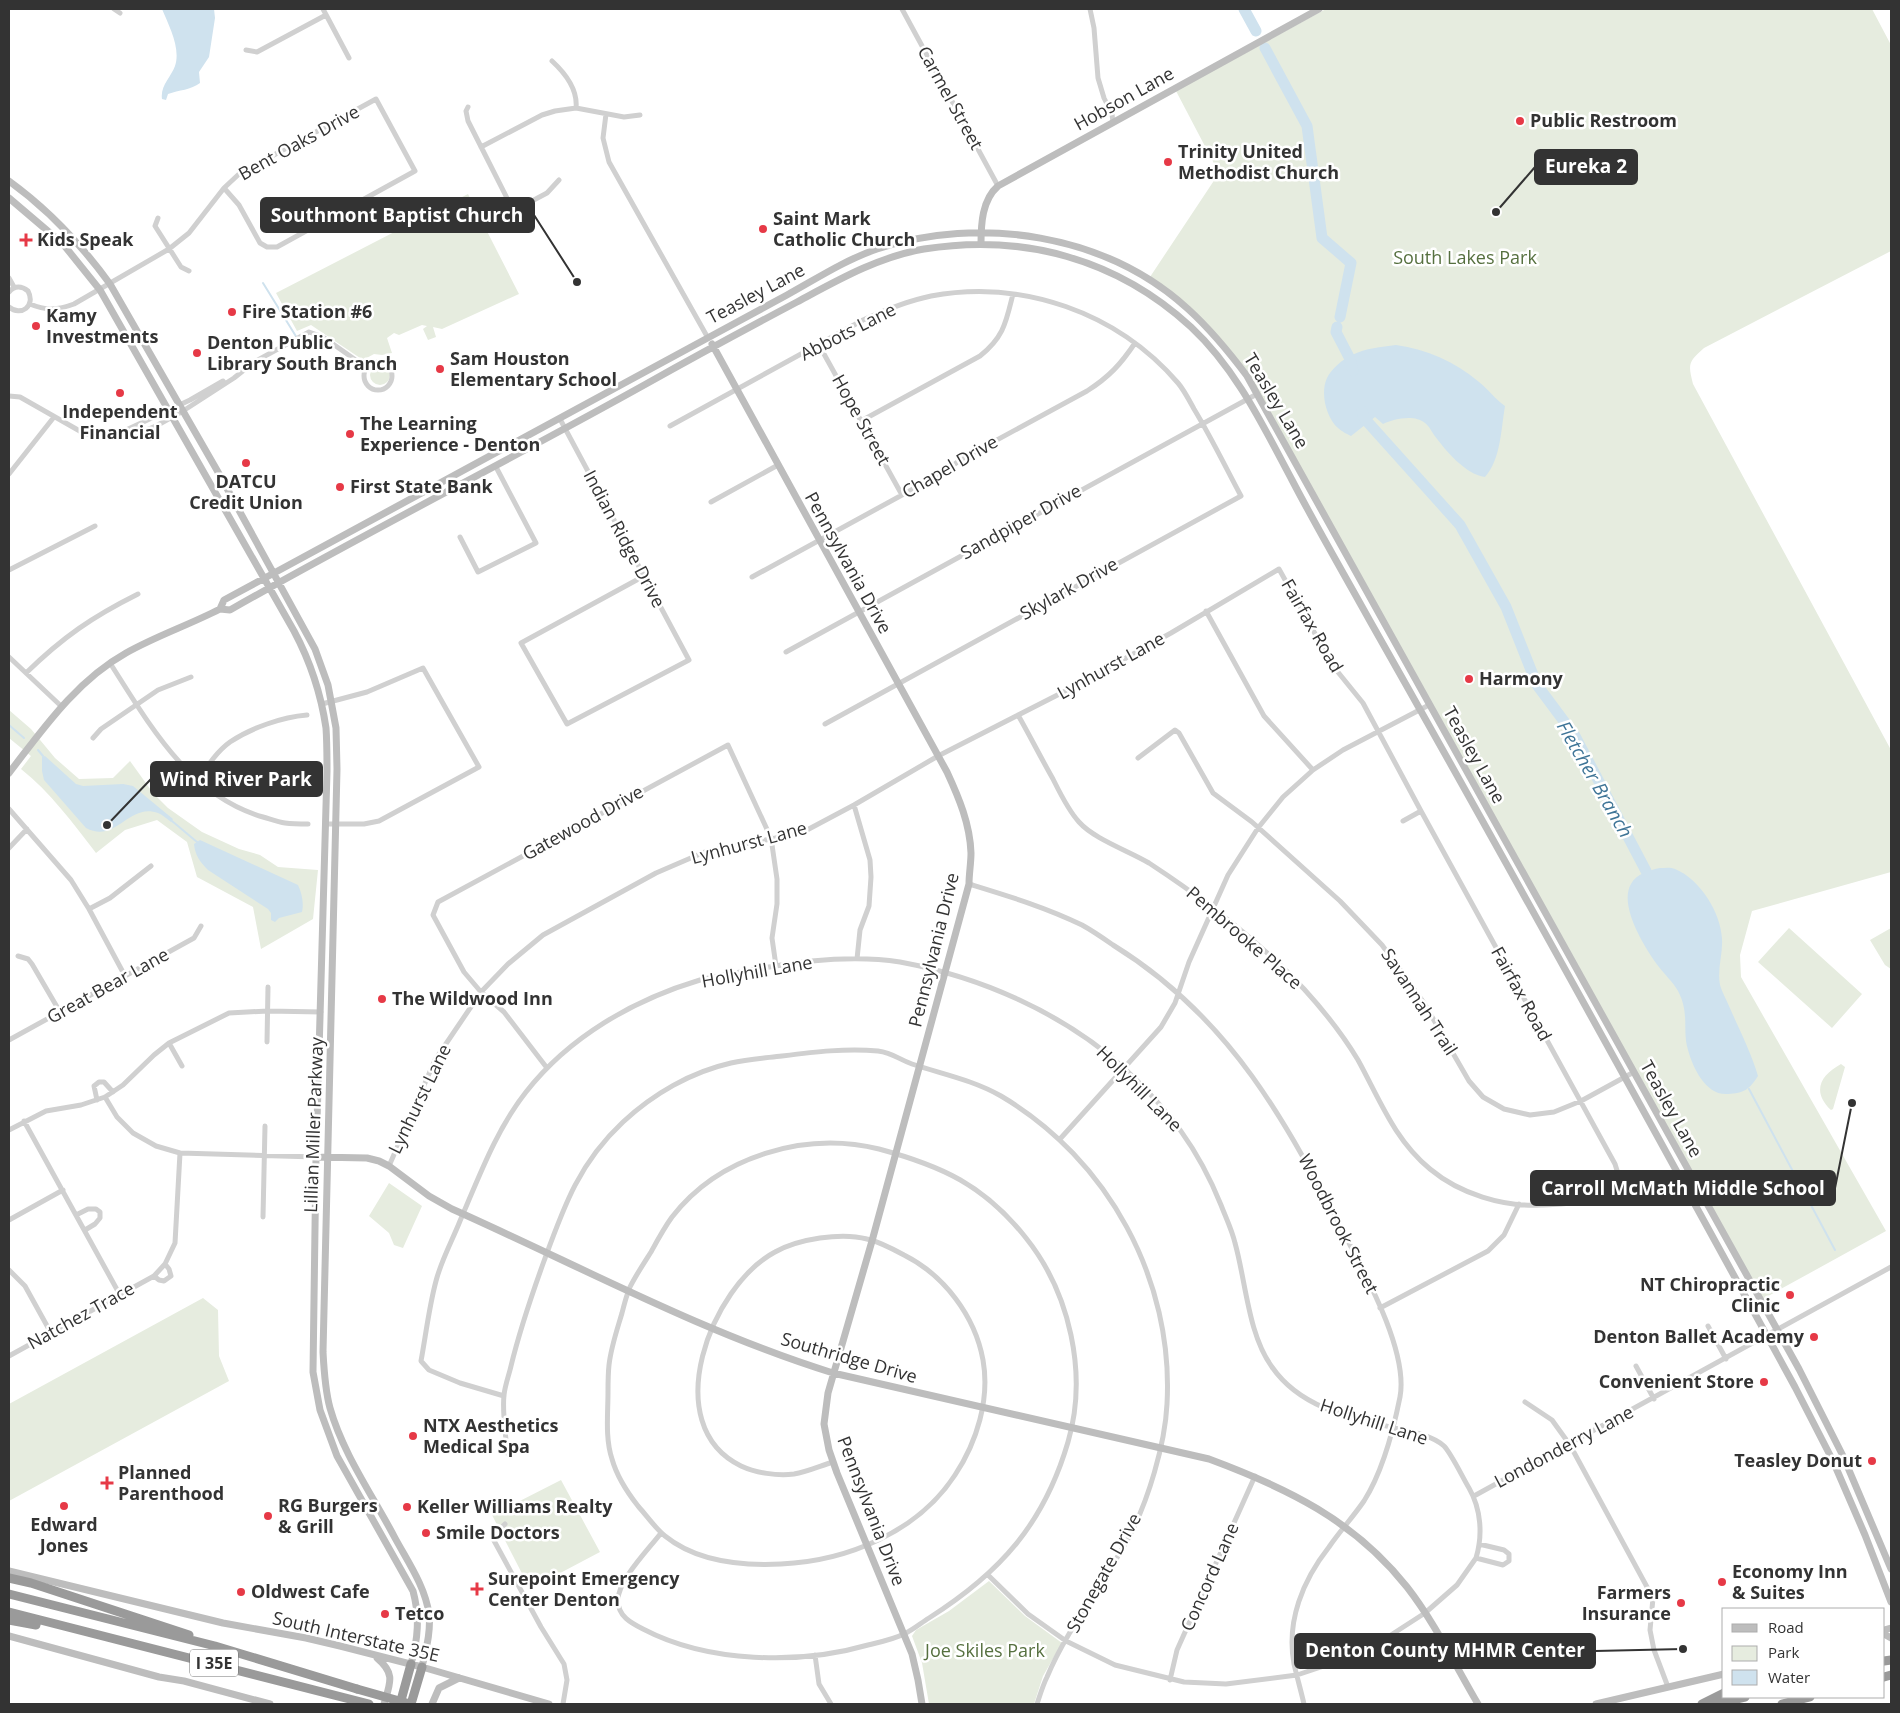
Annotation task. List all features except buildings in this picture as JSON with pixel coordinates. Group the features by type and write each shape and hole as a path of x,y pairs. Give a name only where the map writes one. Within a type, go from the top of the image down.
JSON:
{"highway":[{"path":"9,1578 31,1583 162,1625 215,1646"},
{"name":"I 35E","path":"9,1594 215,1646 411,1704"},
{"name":"I 35E","path":"9,1612 369,1704"},
{"path":"9,1620 75,1629"},
{"path":"400,1704 411,1664"},
{"path":"411,1704 422,1667"},
{"path":"1702,1704 1722,1694"},
{"path":"1715,1704 1741,1698"},
{"path":"1782,1704 1806,1698"}],"main road":[{"name":"Hobson Lane","path":"998,186 1319,9"},
{"path":"9,181 29,196 69,232 110,284 249,526 273,573"},
{"path":"981,244 983,214 989,197 998,186"},
{"path":"9,198 63,244 100,290 263,578"},
{"name":"Teasley Lane","path":"1891,1569 1843,1456 1777,1330 1257,394 1232,356 1210,331 1187,308 1154,283 1104,257 1053,240 1012,233 981,232 933,236 906,241 876,250 849,261 224,600 220,609 230,610 713,347 858,270 879,261 928,249 981,244 1015,246 1057,253 1088,263 1127,281 1146,293 1190,327 1227,367 1248,397 1317,526 1421,710 1767,1336 1833,1461 1891,1602"},
{"name":"Pennsylvania Drive","path":"708,338 938,756 961,802 966,818 971,853 969,884 872,1241 833,1373 825,1409 824,1424 825,1436 833,1462 914,1663 922,1704"},
{"path":"436,486 446,492"},
{"path":"372,520 376,530"},
{"name":"Lillian Miller Parkway","path":"273,573 315,649 328,685 336,736 336,825 322,1352 326,1392 338,1429 361,1476 417,1578 429,1614 430,1630 422,1667"},
{"name":"Lillian Miller Parkway","path":"263,578 306,653 322,704 326,729 326,824 312,1372 316,1393 338,1456 413,1591 417,1607 417,1644 411,1664"},
{"path":"9,773 62,706 74,693 110,663 142,645 220,609"},
{"name":"Southridge Drive","path":"316,1157 368,1158 389,1166 429,1196 463,1214 733,1338 786,1358 833,1373 1209,1459 1255,1476 1317,1508 1344,1527 1384,1561 1407,1587 1425,1613 1478,1704"},
{"path":"314,1292 324,1293"},
{"path":"326,1425 338,1429"},
{"path":"1833,1461 1843,1456"},
{"path":"384,1540 393,1533"},
{"name":"South Interstate 35E","path":"9,1571 223,1623 306,1638 411,1664 548,1704"},
{"path":"9,1636 159,1677 184,1681 270,1704"},
{"path":"375,1656 387,1667 390,1676 384,1704"},
{"path":"1596,1704 1722,1674"},
{"path":"432,1704 439,1688 460,1678"}],"street":[{"path":"114,9 120,13"},
{"path":"323,9 349,58"},
{"name":"Carmel Street","path":"902,9 998,186"},
{"path":"1090,9 1094,28 1098,78 1104,98 1112,114 1113,123"},
{"path":"246,50 257,52 326,15"},
{"path":"552,61 568,79 576,96 576,108"},
{"name":"Bent Oaks Drive","path":"9,307 17,311 23,311 30,304 43,310 62,308 74,304 100,290 169,249 190,233 224,188 245,170 376,99 416,171 272,248 260,243 238,205 224,188"},
{"path":"468,107 466,111 468,121 513,210"},
{"path":"481,147 542,115 555,111 576,108 624,117 640,115"},
{"name":"Pennsylvania Drive","path":"606,114 603,138 609,162 708,338"},
{"path":"485,226 546,192 559,180"},
{"path":"158,218 155,226 181,267 189,271"},
{"path":"9,278 14,288"},
{"path":"9,292 14,288 21,287 28,291 30,304"},
{"name":"Abbots Lane","path":"670,426 871,317 911,301 952,293 984,292 1044,299 1076,309 1103,322 1135,343 1156,360 1179,384 1202,422"},
{"path":"861,421 980,356 989,349 1000,336 1013,294"},
{"path":"9,396 20,397 85,434 104,438 117,437 124,431 182,408 238,375 254,362 309,332 323,337 367,368"},
{"name":"Chapel Drive","path":"752,577 946,471 960,460 1106,379 1121,364 1135,343"},
{"name":"Hope Street","path":"819,344 902,495"},
{"path":"380,362 389,367 393,376 390,385 382,390 369,388 364,380 367,368 370,364 380,362"},
{"name":"Sandpiper Drive","path":"786,652 1202,422 1257,394"},
{"path":"9,474 54,416"},
{"name":"Indian Ridge Drive","path":"560,419 644,576 688,660 567,724 521,643 644,576"},
{"name":"Skylark Drive","path":"825,724 1241,496 1202,422"},
{"path":"711,502 778,465"},
{"path":"460,537 478,572 536,543 496,466"},
{"path":"9,570 95,526"},
{"name":"Lynhurst Lane","path":"389,1166 435,1060 480,992 508,964 544,935 656,873 707,851 808,830 938,756 1163,637 1279,569"},
{"name":"Fairfax Road","path":"1279,569 1333,666 1363,703 1615,1164 1618,1170 1617,1178"},
{"path":"26,672 77,628 103,611 138,594"},
{"path":"1206,611 1264,716 1313,770"},
{"path":"9,657 62,706"},
{"path":"110,663 164,744 185,770 198,781 225,802 250,814 284,823 308,824"},
{"path":"322,704 367,692 423,668 479,767 379,821 336,825 326,824"},
{"path":"93,738 101,729 158,690 191,676"},
{"path":"1060,1139 1161,1027 1171,1010 1189,962 1232,868 1258,828 1283,797 1313,770 1343,750 1429,705"},
{"path":"198,781 213,758 229,743 246,734 292,716 307,715"},
{"name":"Pembrooke Place","path":"1018,715 1062,796 1080,823 1088,830 1142,859 1182,885 1277,962 1321,1008 1356,1058 1392,1125 1413,1154 1431,1170 1464,1190 1497,1201 1539,1205 1595,1201 1612,1191 1617,1178"},
{"name":"Savannah Trail","path":"1138,758 1175,730 1179,733 1213,793 1252,822 1340,901 1382,945 1424,1003 1469,1081 1483,1096 1504,1109 1530,1115 1554,1112 1581,1101 1634,1072"},
{"name":"Gatewood Drive","path":"480,992 464,972 433,915 438,902 728,744 771,838"},
{"path":"854,805 868,851 871,877 868,906 860,930 857,959"},
{"path":"9,809 71,880 125,976"},
{"path":"1403,821 1421,811"},
{"path":"9,848 27,830"},
{"path":"771,838 777,879 777,904 772,938 776,966"},
{"path":"89,909 110,898 151,866"},
{"name":"Woodbrook Street","path":"969,884 1016,897 1081,925 1135,958 1178,993 1205,1019 1236,1054 1276,1110 1314,1175 1380,1308 1394,1346 1400,1371 1401,1394 1393,1427 1378,1473 1364,1500 1312,1572 1302,1592 1295,1613 1292,1644 1304,1704"},
{"name":"Great Bear Lane","path":"9,1040 194,938 201,926"},
{"path":"18,956 28,959 32,964 60,1012"},
{"name":"Hollyhill Lane","path":"504,1396 452,1380 429,1370 421,1361 436,1279 493,1146 509,1115 527,1090 547,1068 586,1034 643,1000 702,980 776,966 857,959 898,962 988,986 1042,1012 1089,1039 1125,1069 1171,1117 1192,1146 1208,1173 1235,1240 1258,1339 1272,1367 1292,1389 1324,1409 1419,1433 1444,1446 1474,1496 1480,1527 1476,1558 1457,1585 1425,1613 1377,1644 1336,1662 1297,1675 1226,1684 1170,1680 1114,1665 1066,1641 1028,1614 988,1575"},
{"path":"267,1042 268,987"},
{"path":"480,992 504,1012 547,1068"},
{"path":"9,1130 46,1111 105,1097 123,1085 169,1043 229,1013 268,1011 321,1012"},
{"path":"169,1043 182,1066"},
{"name":"Stonegate Drive","path":"507,1453 504,1396 522,1320 560,1214 570,1192 596,1152 623,1122 638,1109 675,1084 729,1063 833,1051 883,1052 993,1092 1029,1114 1060,1139 1104,1189 1124,1220 1151,1281 1163,1327 1167,1365 1167,1403 1163,1438 1151,1483 1130,1534 1066,1641 1047,1676 1037,1704"},
{"path":"97,1100 93,1089 99,1082 104,1082 113,1092"},
{"name":"Southridge Drive","path":"105,1097 117,1116 133,1134 156,1146 180,1153 316,1157"},
{"path":"24,1121 120,1295"},
{"path":"263,1216 265,1126"},
{"path":"661,1533 623,1583 618,1597 618,1603 624,1617 634,1625 666,1640 712,1652 752,1657 779,1658 853,1650 904,1635 963,1596 988,1575 1013,1548 1045,1501 1058,1472 1072,1429 1076,1370 1071,1335 1056,1290 1033,1247 1020,1230 970,1184 925,1162 858,1144 809,1143 766,1152 735,1165 698,1190 671,1217 628,1290 609,1360 607,1440 612,1463 625,1490 661,1533 676,1544 706,1557 730,1563 753,1565 806,1563 823,1560 867,1545 908,1523 940,1495 955,1475 967,1453 976,1432 986,1385 983,1359 977,1337 962,1308 942,1282 916,1261 864,1238 824,1238 798,1243 774,1252 754,1267 737,1284 712,1328 698,1378 698,1400 703,1426 720,1450 732,1462 750,1470 779,1475 797,1474 833,1462"},
{"name":"Natchez Trace","path":"9,1356 154,1276 165,1264 175,1243 180,1153"},
{"path":"9,1220 63,1190"},
{"path":"1380,1308 1488,1251 1504,1235 1519,1204"},
{"path":"76,1215 88,1209 96,1209 100,1212 100,1218 95,1224 85,1230"},
{"name":"Natchez Trace","path":"154,1276 159,1280 164,1280 170,1276 169,1269 165,1264"},
{"name":"Londonderry Lane","path":"1474,1496 1654,1399 1891,1267"},
{"path":"9,1270 25,1286 51,1332"},
{"path":"1708,1326 1726,1359"},
{"path":"1636,1366 1654,1399"},
{"path":"1525,1402 1552,1420 1570,1445 1653,1598 1650,1630 1654,1650 1668,1687"},
{"name":"Concord Lane","path":"1170,1680 1181,1641 1255,1476"},
{"path":"505,1524 492,1537 541,1627 564,1664 567,1680 563,1704"},
{"path":"1476,1558 1503,1565 1509,1560 1509,1554 1504,1550 1479,1544"},
{"path":"815,1655 819,1684 831,1704"}],"green space":[{"name":"South Lakes Park","path":"1326,9 1872,9 1891,45 1891,251 1704,348 1692,360 1690,368 1693,384 1891,750 1891,872 1752,911 1740,955 1741,977 1886,1231 1761,1300 1257,394 1223,346 1187,308 1148,280 1219,173 1176,91"},
{"path":"468,194 519,294 442,329 433,327 436,337 428,340 423,329 427,326 422,325 399,335 394,333 387,338 392,353 374,354 363,360 311,325 297,331 276,293"},
{"path":"376,365 384,365 390,371 390,379 384,385 376,385 370,379 370,371"},
{"path":"9,710 31,729 55,758 79,779 113,778 130,761 153,793 168,808 202,832 239,849 260,855 278,867 318,870 313,919 261,949 253,907 197,877 187,842 157,820 125,830 96,853 70,819 32,778 21,769 31,756 9,738"},
{"path":"1789,928 1862,994 1832,1028 1758,962"},
{"path":"1891,928 1891,969 1885,965 1870,940"},
{"path":"1841,1064 1845,1067 1833,1109 1831,1110 1821,1096 1821,1084 1828,1073"},
{"path":"389,1183 422,1206 403,1248 394,1245 389,1233 369,1216"},
{"path":"203,1298 218,1310 219,1356 229,1381 9,1501 9,1404"},
{"path":"561,1480 600,1552 530,1589 492,1515"},
{"name":"Joe Skiles Park","path":"989,1581 1025,1616 1062,1643 1043,1676 1034,1704 929,1704 922,1663 912,1636 916,1630 949,1611"}],"water":[{"path":"162,9 214,9 215,18 209,57 199,72 200,83 189,89 168,94 166,100 162,99 162,94 164,86 175,66 176,52 173,37"},
{"path":"1396,345 1430,353 1460,368 1479,382 1505,406 1497,453 1485,477 1470,471 1456,461 1428,426 1420,420 1404,418 1383,424 1375,417 1351,436 1341,430 1330,418 1325,404 1324,391 1327,378 1332,371 1345,359 1357,353"},
{"path":"45,756 76,784 83,786 123,784 133,786 173,819 171,822 158,813 148,811 130,817 106,831 86,828 44,780 42,757"},
{"path":"200,840 298,885 301,891 302,912 279,918 275,922 271,920 271,913 268,909 205,867 195,852 194,844"},
{"path":"1660,868 1673,868 1693,880 1708,898 1718,918 1722,939 1719,973 1720,985 1758,1076 1749,1088 1742,1092 1720,1093 1707,1086 1702,1080 1690,1057 1686,1042 1685,1014 1682,999 1676,988 1647,950 1635,927 1628,904 1628,893 1631,884 1640,875"}],"waterway":[{"name":"Fletcher Branch","path":"1244,9 1256,31"},
{"name":"Fletcher Branch","path":"1265,48 1307,126 1322,238 1351,263 1340,317"},
{"path":"263,283 297,338"},
{"name":"Fletcher Branch","path":"1337,327 1336,332 1350,359 1353,371"},
{"name":"Fletcher Branch","path":"1362,411 1364,418 1460,525 1506,607 1537,685 1575,736 1646,871"},
{"path":"9,725 24,738"},
{"path":"38,750 43,756"},
{"path":"172,821 197,842"},
{"name":"Fletcher Branch","path":"1749,1089 1835,1250"}],"place":[{"name":"Public Restroom","path":"1520,121"},
{"name":"Trinity United Methodist Church","path":"1168,162"},
{"name":"Eureka 2","path":"1496,212"},
{"name":"Saint Mark Catholic Church","path":"763,229"},
{"name":"Kids Speak","path":"26,240"},
{"name":"Southmont Baptist Church","path":"577,282"},
{"name":"Fire Station #6","path":"232,312"},
{"name":"Kamy Investments","path":"36,326"},
{"name":"Denton Public Library South Branch","path":"197,353"},
{"name":"Sam Houston Elementary School","path":"440,369"},
{"name":"Independent Financial","path":"120,393"},
{"name":"The Learning Experience - Denton","path":"350,434"},
{"name":"DATCU Credit Union","path":"246,463"},
{"name":"First State Bank","path":"340,487"},
{"name":"Harmony","path":"1469,679"},
{"name":"Wind River Park","path":"107,825"},
{"name":"The Wildwood Inn","path":"382,999"},
{"name":"Carroll McMath Middle School","path":"1852,1103"},
{"name":"NT Chiropractic Clinic","path":"1790,1295"},
{"name":"Denton Ballet Academy","path":"1814,1337"},
{"name":"Convenient Store","path":"1764,1382"},
{"name":"NTX Aesthetics Medical Spa","path":"413,1436"},
{"name":"Teasley Donut","path":"1872,1461"},
{"name":"Planned Parenthood","path":"107,1483"},
{"name":"Edward Jones","path":"64,1506"},
{"name":"Keller Williams Realty","path":"407,1507"},
{"name":"RG Burgers & Grill","path":"268,1516"},
{"name":"Smile Doctors","path":"426,1533"},
{"name":"Economy Inn & Suites","path":"1722,1582"},
{"name":"Surepoint Emergency Center Denton","path":"477,1589"},
{"name":"Oldwest Cafe","path":"241,1592"},
{"name":"Farmers Insurance","path":"1681,1603"},
{"name":"Tetco","path":"385,1614"},
{"name":"Denton County MHMR Center","path":"1683,1649"}]}
